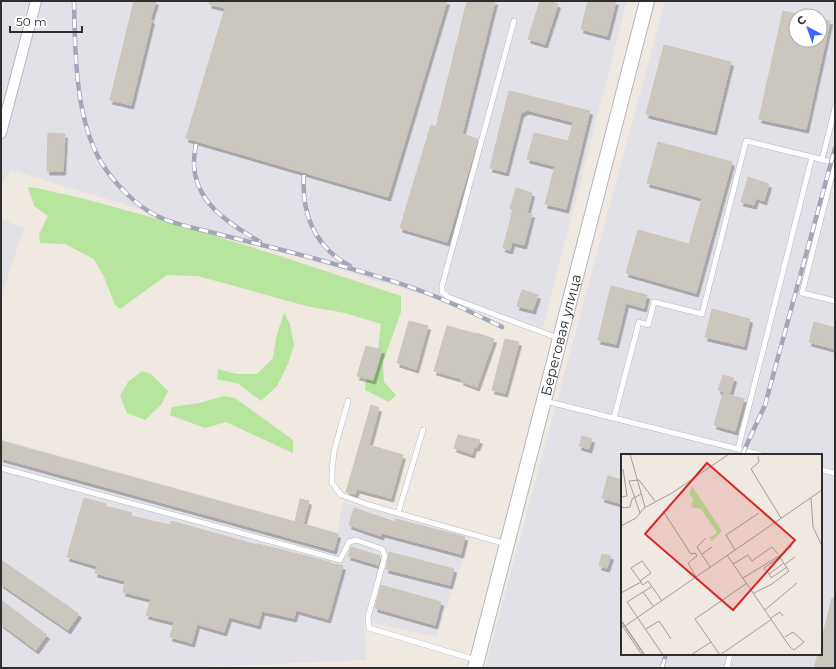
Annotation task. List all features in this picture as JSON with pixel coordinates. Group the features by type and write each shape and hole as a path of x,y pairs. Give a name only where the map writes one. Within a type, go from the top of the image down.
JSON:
{"street":[{"path":"1,133 36,1"},
{"name":"Береговая улица","path":"476,664 647,1"}],"lane":[{"path":"514,21 442,286 442,292 448,298 560,338"},
{"path":"822,160 835,108"},
{"path":"614,418 639,322 648,325 654,302 702,314 746,141 835,163 802,293 835,301"},
{"path":"738,449 812,157"},
{"path":"544,401 758,454"},
{"path":"348,402 334,451 332,483 341,495 507,544"},
{"path":"398,513 423,430"},
{"path":"1,468 340,560 349,542 356,540 382,549 385,556 368,618 369,628 476,664"},
{"path":"822,470 835,473"},
{"path":"726,668 730,655"}],"shaded area":[{"path":"1,1 627,1 542,331 11,170 1,185"},
{"path":"665,1 835,1 835,668 485,668"},
{"path":"1,219 24,228 1,296"},
{"path":"1,439 338,533 342,502 471,535 436,637 364,621 366,660 200,668 1,668"}],"green space":[{"path":"28,187 81,198 180,225 401,296 401,312 383,362 384,382 396,395 389,402 365,390 366,379 377,357 381,324 345,313 306,306 198,276 167,275 120,309 115,305 104,277 94,259 65,244 40,243 39,234 48,216 34,206"},
{"path":"284,313 290,324 294,345 288,364 277,386 261,401 239,384 217,379 218,369 237,374 257,374 273,358 276,337"},
{"path":"142,371 151,374 168,391 161,405 145,420 127,413 120,396 128,382"},
{"path":"224,396 235,398 293,440 293,453 226,422 205,428 170,415 172,407 199,403"}],"building":[{"path":"134,1 156,1 150,20 152,20 131,105 110,100"},
{"path":"210,1 447,1 388,197 186,138 225,8 209,4"},
{"path":"467,1 495,1 462,134 478,139 447,242 400,228 431,125 436,127"},
{"path":"540,1 549,1 558,4 545,44 528,39"},
{"path":"588,1 616,1 607,36 581,29"},
{"path":"783,11 788,12 788,48 824,48 806,129 759,119"},
{"path":"664,45 731,62 714,131 646,114"},
{"path":"509,91 590,111 566,209 545,204 555,166 527,159 534,133 568,141 573,122 527,110 521,113 506,172 490,168"},
{"path":"48,133 65,134 63,171 47,171"},
{"path":"658,142 732,162 696,293 626,273 638,230 689,244 702,198 647,183"},
{"path":"748,177 769,184 764,201 756,198 754,205 741,202"},
{"path":"516,188 532,193 527,213 532,214 524,245 512,242 510,250 503,248 513,209 510,209"},
{"path":"611,286 647,295 644,308 626,303 616,344 598,340"},
{"path":"522,290 538,295 533,310 517,306"},
{"path":"712,309 750,319 744,346 705,337"},
{"path":"409,321 428,326 416,369 397,363"},
{"path":"814,322 835,328 835,349 809,342"},
{"path":"447,326 477,333 494,339 477,387 461,381 462,379 434,371"},
{"path":"505,339 519,342 505,393 492,390"},
{"path":"366,346 382,350 373,380 357,376"},
{"path":"723,375 734,378 730,393 718,390"},
{"path":"723,393 744,399 735,431 714,425"},
{"path":"371,405 379,408 369,445 403,455 391,498 357,489 355,494 346,492"},
{"path":"458,435 480,440 477,447 474,447 472,454 454,448"},
{"path":"582,436 592,439 589,449 579,446"},
{"path":"1,441 295,522 300,499 309,501 303,524 338,534 334,550 1,458"},
{"path":"608,476 621,480 621,504 602,498"},
{"path":"84,498 106,504 105,506 132,513 131,516 170,525 171,521 257,545 258,544 343,566 328,619 296,610 294,618 262,611 258,625 229,617 224,632 197,624 192,643 170,637 174,622 146,615 151,599 123,592 125,581 95,573 97,566 67,557"},
{"path":"354,508 395,522 396,519 465,537 461,554 382,533 381,536 349,525"},
{"path":"351,547 380,556 378,565 348,556"},
{"path":"389,552 454,569 450,585 386,569"},
{"path":"602,554 611,556 607,568 599,566"},
{"path":"1,560 79,614 68,630 1,584"},
{"path":"381,585 441,602 435,625 375,608"},
{"path":"832,598 835,598 835,668 814,668 818,655 822,655 822,638"},
{"path":"1,600 47,635 36,650 1,624"}],"railway":[{"path":"74,1 78,84 86,125 92,144 106,170 133,200 149,212 177,224 280,249 375,275 444,300 502,327"},
{"path":"196,144 194,155 196,176 200,189 207,200 225,219 260,242"},
{"path":"742,454 765,405 835,148"},
{"path":"304,175 305,203 313,228 319,239 328,249 350,266"},
{"path":"662,668 666,655"}]}
